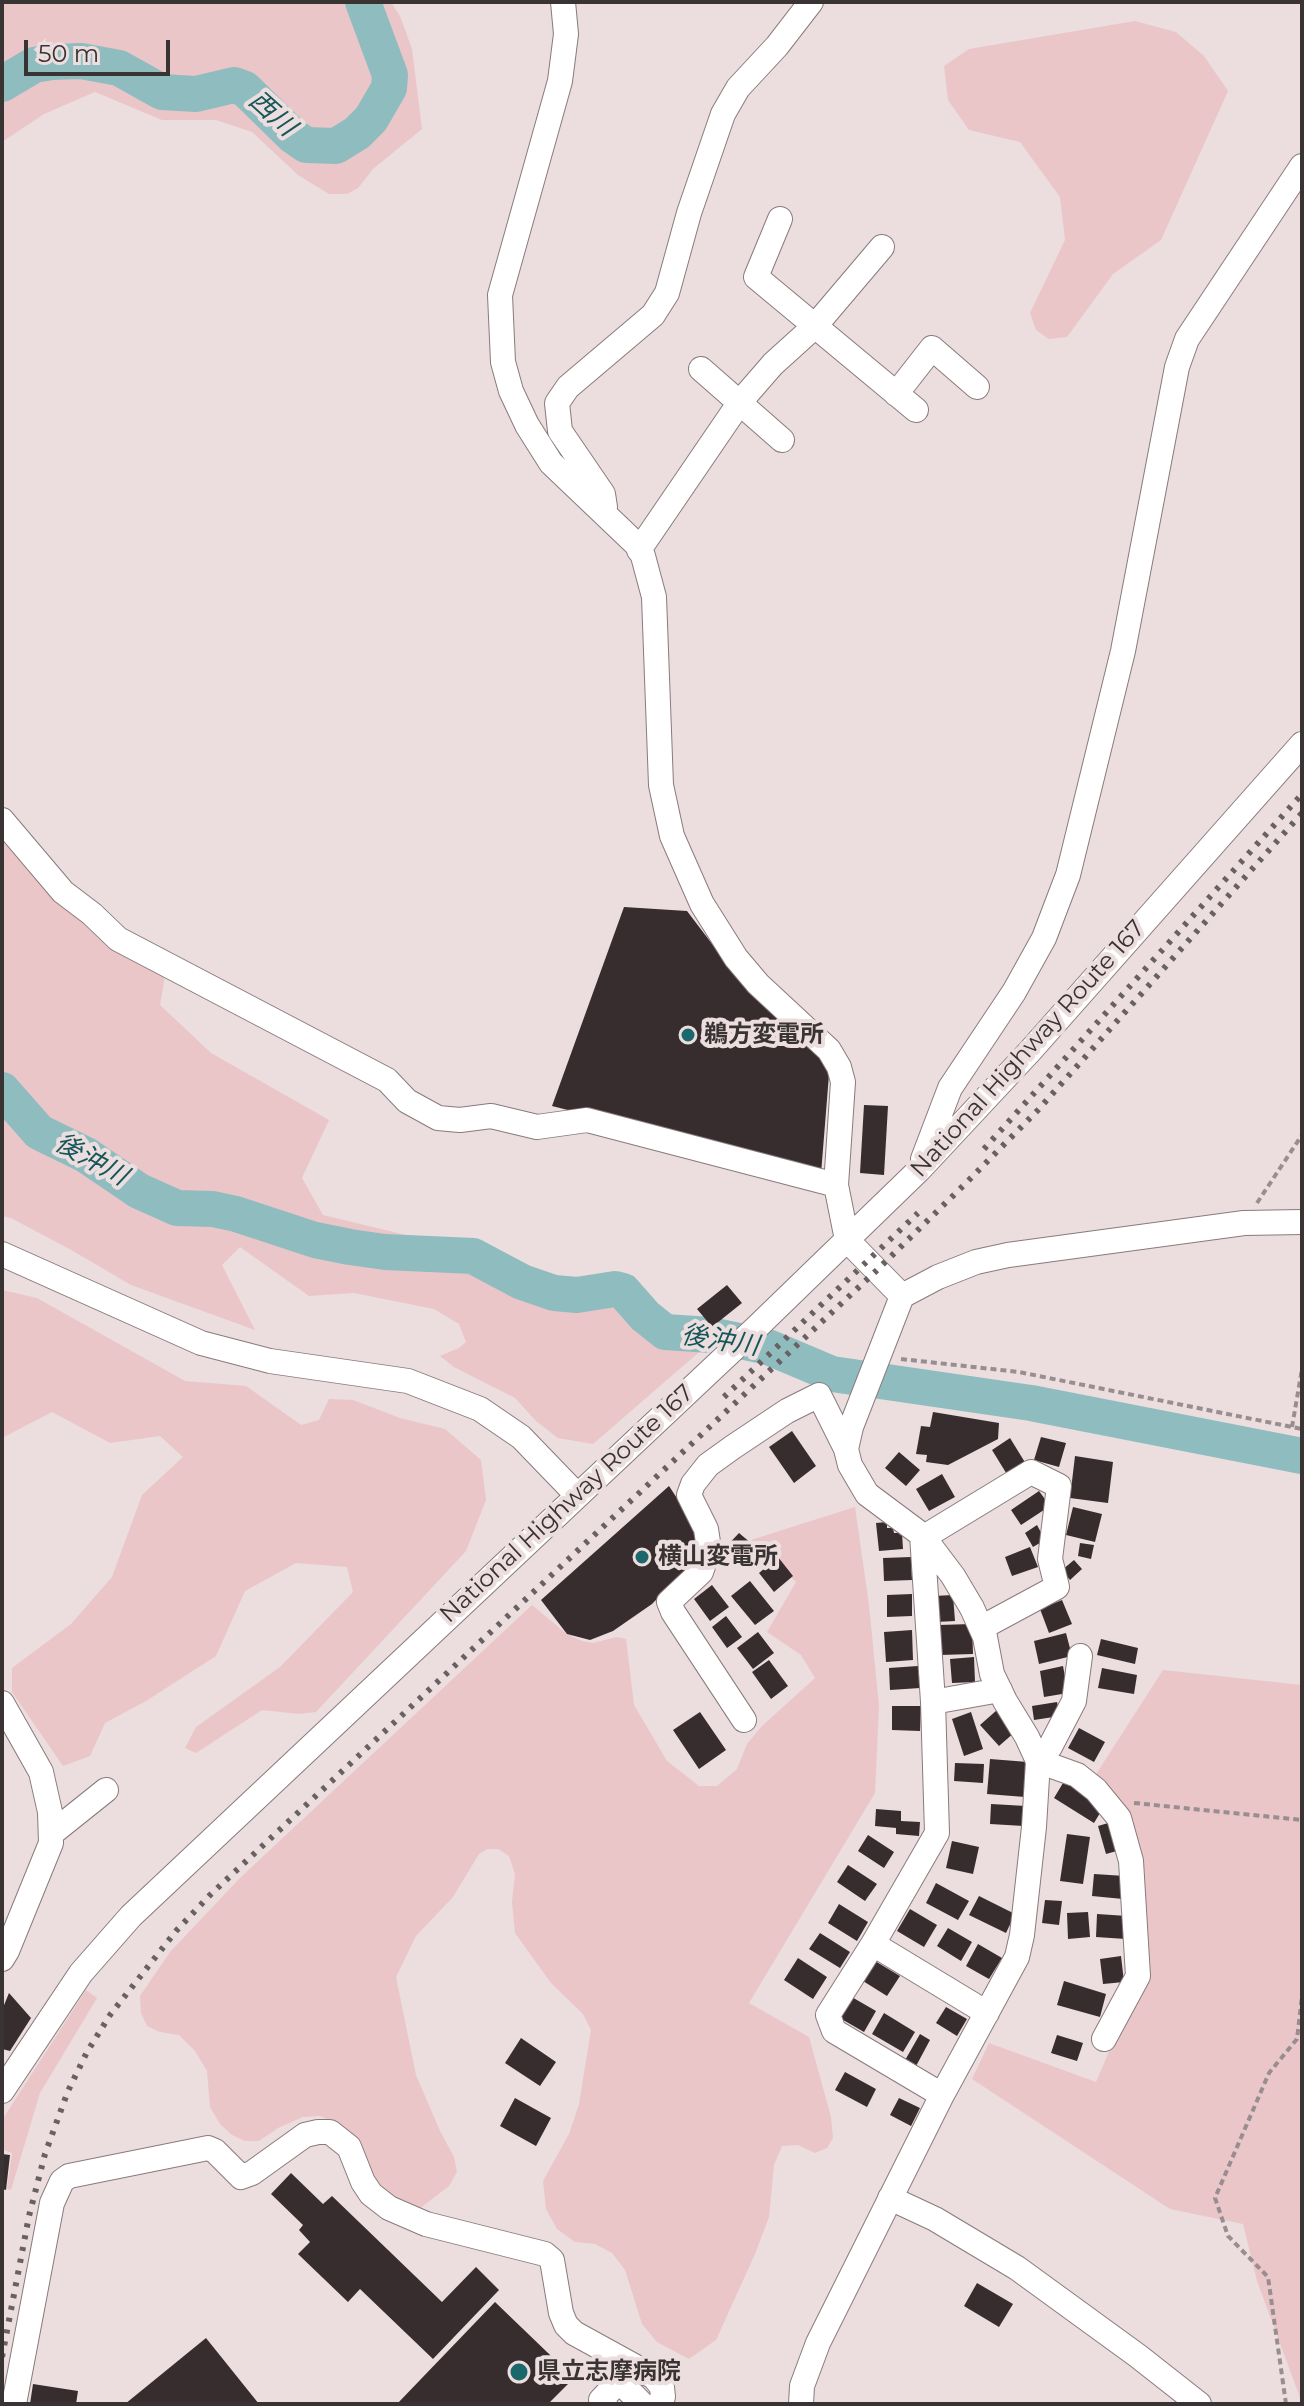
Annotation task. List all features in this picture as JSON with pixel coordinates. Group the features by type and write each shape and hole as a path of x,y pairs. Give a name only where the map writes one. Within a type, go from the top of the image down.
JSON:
{"street":[{"path":"563,2 566,34 560,81 500,295 503,362 511,391 527,425 551,463 639,550 648,569 654,597 661,785 672,836 695,892 717,932 774,1000 829,1050 839,1067 843,1082 836,1185 847,1240 902,1296"},
{"path":"606,516 603,494 560,431 557,403 568,387 653,315 667,293 689,213 723,114 738,88 777,46 811,2"},
{"path":"919,1170 950,1088 1014,992 1044,938 1068,875 1123,651 1177,367 1187,339 1302,166"},
{"path":"780,219 756,277 916,410"},
{"path":"639,550 740,402 773,364 815,326 882,247"},
{"path":"896,394 932,348 977,387"},
{"path":"701,369 782,440"},
{"name":"National Highway Route 167","path":"2,2091 81,1973 131,1916 758,1326 919,1170 1031,1050 1302,744"},
{"path":"2,820 63,892 118,939 387,1080 407,1101 438,1118 460,1120 491,1116 537,1127 587,1120 836,1185"},
{"path":"801,2404 802,2386 818,2343 942,2095 1017,1957 1034,1827 1038,1761 992,1674 981,1628 953,1576 923,1536 867,1494 850,1465 849,1438 902,1296 976,1262 1008,1255 1244,1223 1302,1222"},
{"path":"2,1254 201,1343 270,1361 408,1381 480,1409 521,1437 576,1494"},
{"path":"744,1720 669,1602 701,1572 709,1549 706,1529 689,1495 693,1484 708,1465 733,1447 787,1411 819,1395 849,1438"},
{"path":"923,1536 1031,1472 1059,1486 1050,1559 1057,1587 981,1628"},
{"path":"923,1536 937,1833 828,2015 834,2031 942,2095"},
{"path":"1038,1761 1050,1747 1074,1701 1080,1656"},
{"path":"933,1702 1000,1690"},
{"path":"2,1703 41,1772 50,1812 51,1834 51,1843 2,1959"},
{"path":"1038,1761 1077,1775 1104,1799 1119,1818 1131,1861 1138,1976 1104,2039"},
{"path":"51,1834 106,1790"},
{"path":"873,1944 987,2013"},
{"path":"14,2404 52,2203 62,2181 69,2176 208,2148 241,2177 252,2173 305,2135 318,2132 330,2132 349,2147 363,2182 371,2194 389,2208 426,2224 545,2254 552,2260 566,2325 574,2333 654,2377 662,2387 663,2397 659,2404"},
{"path":"890,2198 935,2219 1017,2268 1199,2404"},
{"path":"605,2404 601,2400 619,2381 642,2404"}],"path":[{"path":"1244,1223 1302,1135"},
{"path":"879,1354 904,1360 1019,1372 1302,1429"},
{"path":"1292,1427 1302,1369"},
{"path":"1104,1799 1302,1820"},
{"path":"1286,2404 1268,2277 1228,2236 1215,2198 1269,2073 1297,2039 1302,1996"}],"shaded area":[{"path":"2,2 391,2 400,16 412,49 422,129 373,169 358,188 347,194 329,194 298,175 252,132 216,120 162,120 95,92 44,114 2,142"},
{"path":"1135,21 1176,32 1204,56 1228,91 1161,240 1113,274 1067,337 1049,339 1036,330 1030,313 1065,240 1060,197 1020,142 969,130 948,100 944,66 969,49"},
{"path":"2,806 87,908 167,964 160,1005 211,1053 329,1120 302,1178 323,1215 410,1236 452,1238 550,1285 580,1288 615,1301 659,1344 696,1339 705,1347 593,1444 558,1438 536,1421 515,1398 454,1367 440,1356 466,1342 459,1324 434,1309 354,1293 309,1296 240,1247 222,1265 255,1330 131,1285 73,1251 2,1216"},
{"path":"2,1290 37,1298 185,1381 246,1386 301,1425 319,1420 329,1399 353,1400 400,1418 445,1429 481,1460 486,1500 466,1551 316,1712 299,1714 262,1710 196,1753 185,1748 196,1727 280,1667 353,1592 347,1567 296,1563 245,1591 216,1656 105,1723 90,1756 63,1766 12,1692 12,1668 71,1624 112,1577 142,1495 183,1457 160,1436 110,1443 52,1412 2,1438"},
{"path":"855,1507 879,1706 875,1793 749,2003 809,2037 831,2117 833,2138 827,2148 815,2153 798,2145 782,2146 774,2165 769,2217 716,2340 689,2359 657,2342 642,2324 625,2270 612,2253 595,2244 575,2242 557,2229 546,2209 543,2181 569,2134 579,2104 591,2030 583,2014 551,1983 515,1933 512,1902 515,1874 509,1856 498,1849 487,1849 479,1854 453,1897 416,1936 396,1977 416,2075 454,2157 457,2172 449,2186 419,2209 393,2197 377,2181 356,2141 341,2125 320,2116 303,2117 259,2141 245,2141 220,2124 210,2107 207,2071 195,2051 179,2035 147,2026 141,2013 140,1996 170,1952 240,1878 532,1605 567,1634 582,1641 593,1643 616,1637 626,1639 634,1705 667,1761 699,1786 717,1786 737,1769 747,1744 762,1726 815,1678 801,1655 767,1632 796,1582 751,1540"},
{"path":"1163,1670 1302,1685 1302,2403 1257,2281 1243,2224 1170,2209 972,2079 989,2043 1096,2082 1131,2000 1138,1908 1093,1779"},
{"path":"86,1990 97,1998 40,2093 11,2190 7,2189 12,2153 2,2149 2,2120"}],"building":[{"name":"鵜方変電所","path":"624,907 687,911 722,957 830,1062 821,1174 552,1106"},
{"path":"864,1105 888,1106 884,1175 860,1173"},
{"path":"727,1285 742,1303 712,1327 697,1309"},
{"path":"933,1412 999,1423 998,1439 948,1465 926,1462 927,1455 916,1454 921,1426 930,1427"},
{"path":"792,1431 816,1466 794,1483 769,1447"},
{"path":"1041,1437 1066,1443 1059,1467 1034,1460"},
{"path":"1010,1438 1026,1464 1008,1476 992,1450"},
{"path":"899,1452 920,1470 906,1486 885,1468"},
{"path":"1075,1456 1113,1462 1108,1503 1070,1498"},
{"path":"942,1474 955,1497 929,1511 916,1489"},
{"name":"横山変電所","path":"669,1486 696,1527 697,1552 692,1563 652,1604 613,1631 590,1640 567,1634 541,1600"},
{"path":"1039,1491 1050,1506 1021,1525 1011,1510"},
{"path":"1073,1507 1102,1514 1095,1542 1066,1535"},
{"path":"887,1522 887,1528 893,1528 894,1533 902,1533 903,1549 879,1551 876,1523"},
{"path":"1037,1525 1045,1540 1033,1547 1025,1533"},
{"path":"739,1533 758,1549 744,1566 724,1549"},
{"path":"1080,1543 1094,1545 1091,1559 1078,1556"},
{"path":"1030,1547 1038,1567 1012,1576 1005,1557"},
{"path":"778,1557 793,1576 774,1592 759,1573"},
{"path":"911,1557 912,1580 884,1581 883,1558"},
{"path":"1074,1560 1082,1569 1070,1580 1062,1570"},
{"path":"750,1581 774,1611 755,1625 731,1596"},
{"path":"712,1585 729,1607 710,1621 694,1599"},
{"path":"912,1594 912,1616 887,1617 887,1595"},
{"path":"953,1595 955,1621 936,1622 934,1596"},
{"path":"1062,1600 1072,1624 1049,1633 1040,1609"},
{"path":"726,1616 742,1637 727,1648 712,1627"},
{"path":"972,1624 973,1654 940,1655 939,1625"},
{"path":"912,1630 913,1660 886,1662 884,1632"},
{"path":"758,1632 774,1653 753,1669 737,1648"},
{"path":"1066,1633 1072,1656 1039,1664 1034,1641"},
{"path":"1101,1639 1138,1648 1135,1664 1097,1655"},
{"path":"974,1657 975,1682 952,1683 950,1659"},
{"path":"769,1660 788,1686 771,1699 752,1672"},
{"path":"918,1666 920,1688 890,1690 889,1668"},
{"path":"1063,1666 1068,1693 1044,1697 1040,1671"},
{"path":"1102,1668 1137,1675 1134,1694 1098,1688"},
{"path":"1057,1702 1060,1716 1034,1720 1032,1706"},
{"path":"892,1706 921,1706 920,1731 892,1730"},
{"path":"997,1710 1015,1732 999,1746 980,1725"},
{"path":"700,1712 726,1750 699,1769 673,1730"},
{"path":"971,1712 983,1749 964,1756 952,1719"},
{"path":"1079,1728 1105,1742 1094,1762 1068,1748"},
{"path":"990,1759 1028,1762 1025,1797 987,1794"},
{"path":"955,1763 984,1764 983,1783 954,1781"},
{"path":"1066,1778 1106,1803 1094,1823 1054,1798"},
{"path":"991,1804 1026,1806 1024,1826 990,1824"},
{"path":"876,1809 901,1811 901,1821 920,1822 919,1836 896,1834 896,1828 875,1826"},
{"path":"1115,1821 1124,1849 1106,1854 1098,1826"},
{"path":"1067,1834 1090,1837 1083,1884 1060,1881"},
{"path":"868,1835 894,1852 884,1868 858,1851"},
{"path":"952,1841 979,1847 973,1874 946,1868"},
{"path":"848,1865 877,1884 865,1901 837,1882"},
{"path":"1094,1874 1125,1876 1123,1899 1092,1896"},
{"path":"936,1883 969,1901 958,1920 926,1903"},
{"path":"979,1896 1015,1914 1006,1933 969,1915"},
{"path":"1045,1900 1062,1901 1059,1925 1042,1923"},
{"path":"839,1904 868,1922 857,1941 828,1923"},
{"path":"910,1909 937,1925 924,1947 897,1931"},
{"path":"1088,1912 1090,1937 1068,1939 1067,1913"},
{"path":"1097,1914 1127,1916 1126,1939 1096,1937"},
{"path":"948,1928 972,1942 961,1961 937,1946"},
{"path":"820,1933 850,1952 840,1968 809,1949"},
{"path":"978,1944 1002,1958 989,1979 966,1966"},
{"path":"1121,1956 1124,1982 1103,1984 1100,1959"},
{"path":"798,1958 827,1977 813,1999 784,1980"},
{"path":"875,1961 900,1976 887,1996 863,1981"},
{"path":"1064,1981 1106,1994 1100,2017 1057,2005"},
{"path":"9,1993 31,2018 10,2051 2,2049 2,2010"},
{"path":"850,1996 876,2011 864,2032 838,2017"},
{"path":"946,2007 967,2019 957,2036 936,2023"},
{"path":"884,2013 915,2032 903,2052 872,2034"},
{"path":"920,2034 930,2040 915,2068 904,2062"},
{"path":"1057,2035 1083,2043 1077,2061 1051,2053"},
{"path":"521,2038 556,2062 540,2086 505,2063"},
{"path":"845,2072 876,2089 867,2107 835,2090"},
{"path":"515,2098 551,2118 536,2146 500,2126"},
{"path":"899,2098 920,2108 911,2126 890,2115"},
{"path":"2,2154 10,2155 6,2190 2,2189"},
{"path":"291,2173 323,2204 332,2196 442,2302 476,2267 499,2290 433,2359 360,2289 348,2302 298,2254 310,2242 299,2230 303,2225 271,2194"},
{"path":"977,2283 1013,2304 999,2327 964,2306"},
{"path":"495,2302 574,2378 548,2404 397,2404"},
{"path":"206,2338 259,2404 125,2404"},
{"path":"33,2384 78,2391 76,2404 30,2404"}],"waterway":[{"name":"西川","path":"2,84 34,65 81,61 119,68 162,92 196,94 234,85 245,89 306,145 336,146 357,133 371,119 389,88 390,75 363,2"},
{"name":"後沖川","path":"2,1090 39,1132 86,1155 139,1191 177,1208 213,1209 236,1214 315,1240 350,1247 385,1252 473,1256 522,1282 554,1293 577,1295 615,1289 623,1291 645,1316 665,1332 711,1335 768,1347 832,1374 1031,1403 1302,1456"}],"railway":[{"path":"984,1149 1302,794"},
{"path":"2,2357 29,2216 45,2154 68,2091 110,2015 176,1931 209,1896 965,1184 1038,1110 1302,813"},
{"path":"724,1397 918,1213"}],"place":[{"name":"鵜方変電所","path":"688,1035"},
{"name":"横山変電所","path":"642,1557"},
{"name":"県立志摩病院","path":"519,2372"}]}
